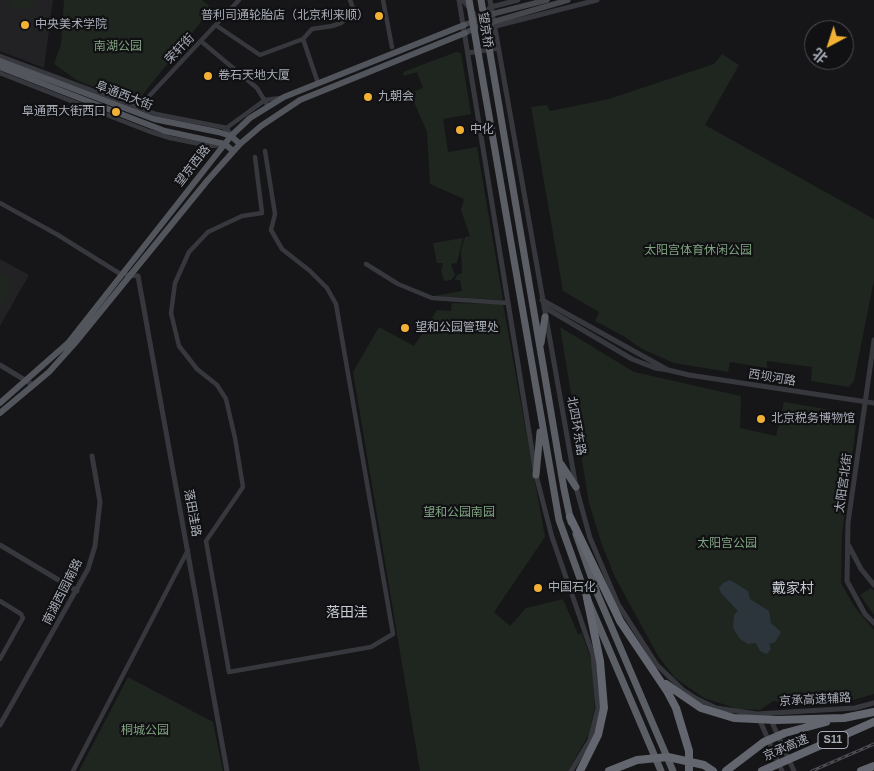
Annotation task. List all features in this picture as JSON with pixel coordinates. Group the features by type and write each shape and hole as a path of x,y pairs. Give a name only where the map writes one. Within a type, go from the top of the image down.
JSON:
{"highway":[{"name":"望京桥","path":"469,0 541,422"},
{"name":"望京桥","path":"481,0 490,61"},
{"name":"北四环东路","path":"490,61 570,517 596,593 673,771"},
{"path":"540,349 546,317"},
{"path":"536,474 541,422"},
{"path":"541,422 559,520 587,598 660,771"},
{"path":"559,460 576,486"},
{"path":"570,517 620,621 655,672 676,708 687,744 690,771"},
{"path":"580,771 598,735 604,708 604,684 587,598"},
{"path":"655,672 670,688 701,708 734,718 752,720 844,718"},
{"path":"726,771 750,751 785,733 874,712"},
{"name":"京承高速","path":"762,771 874,722"},
{"path":"609,771 637,760 668,756 704,765 714,771"}],"main road":[{"path":"493,21 546,0"},
{"path":"464,25 493,21 568,0"},
{"path":"465,34 478,22"},
{"name":"望京西路","path":"0,413 68,343 231,136 266,103 464,25"},
{"name":"望京西路","path":"0,403 30,383 75,343 233,151 274,116 300,100 465,34"},
{"name":"阜通西大街","path":"0,61 171,124 231,136 240,144"},
{"name":"阜通西大街","path":"0,67 165,130 225,144 233,151"}],"street":[{"name":"荣轩街","path":"137,110 239,0"},
{"path":"216,26 260,55 303,39 312,29 332,26 341,22 349,16 353,8 350,0"},
{"path":"383,0 392,47"},
{"path":"460,0 536,474 552,537 593,655 598,708 590,740 571,771"},
{"path":"464,0 498,48 468,53"},
{"name":"北四环东路","path":"490,0 576,486 587,528 618,604 647,652 669,678 697,699 716,708 757,714"},
{"path":"478,22 491,7 518,0"},
{"path":"493,21 597,0"},
{"path":"303,39 318,83"},
{"path":"202,42 257,88 266,103 218,132"},
{"path":"0,56 137,110 227,128"},
{"path":"0,73 148,132 214,147 225,144"},
{"path":"227,128 231,136"},
{"path":"255,157 262,214 242,216 208,232 189,252 175,283 171,313 179,346 197,369 217,385 226,399 243,487 206,541 229,672 371,647 393,634 336,304 327,288 310,271 282,249 270,230 275,214 265,151"},
{"path":"0,203 58,234 122,275 129,276"},
{"path":"366,264 398,284 432,298 508,303"},
{"name":"落田洼路","path":"129,276 138,276 227,771"},
{"name":"西坝河路","path":"542,300 668,370"},
{"name":"西坝河路","path":"544,307 632,359 655,368 689,375 874,403"},
{"name":"太阳宫北街","path":"874,340 848,523 847,581 865,614 874,623"},
{"path":"0,365 30,383"},
{"name":"南湖西园南路","path":"0,725 88,569 98,526 100,502 92,456"},
{"path":"848,543 862,569 874,585"},
{"path":"0,546 77,591"},
{"path":"73,771 188,549"},
{"path":"0,601 21,614 23,618 0,659"},
{"name":"京承高速辅路","path":"757,714 846,709 874,703"},
{"path":"768,713 794,771"},
{"path":"757,714 782,771"}],"shaded area":[{"name":"中央美术学院","path":"0,0 53,0 44,68 0,51"},
{"path":"0,259 29,275 0,326"},
{"path":"730,580 748,591 750,599 769,611 771,623 781,632 775,642 769,644 771,649 767,654 760,651 756,643 748,644 740,639 733,628 734,615 738,611 721,593 719,588 723,583"}],"green space":[{"path":"11,0 34,0 33,10 11,7"},
{"name":"南湖公园","path":"64,0 202,0 212,8 136,103 78,81 54,64 61,44"},
{"path":"456,52 461,53 471,114 443,119 448,152 477,147 503,300 433,296 462,291 460,280 455,280 457,275 462,273 461,250 465,237 470,236 461,210 464,199 430,184 427,132 410,93 423,88 417,72 404,76 403,72"},
{"name":"太阳宫体育休闲公园","path":"722,54 739,65 705,125 874,219 874,280 854,381 849,387 811,381 812,367 767,361 767,368 730,362 728,372 674,363 642,349 625,337 595,321 599,312 563,291 531,107 547,105 550,111 609,99 714,64"},
{"path":"463,238 457,263 451,264 455,275 451,280 444,281 441,271 443,263 437,263 433,243"},
{"path":"0,275 9,279 12,287 3,306 0,307"},
{"name":"望和公园南园","path":"452,303 503,304 545,537 494,612 510,626 526,608 563,599 578,634 582,633 592,662 596,684 594,711 589,734 568,771 420,771 353,372 379,327 414,346 437,310 451,311"},
{"name":"太阳宫公园","path":"560,327 634,372 741,396 740,428 776,436 784,402 848,413 856,426 842,534 841,583 854,606 874,630 874,694 843,703 812,705 773,701 760,710 738,709 704,698 675,678 658,656 615,577 602,545 589,503"},
{"path":"871,588 874,591 874,615 860,595"},
{"name":"桐城公园","path":"128,677 213,722 223,771 79,771"}],"railway":[{"path":"812,771 874,744"}],"place":[{"name":"普利司通轮胎店（北京利来顺）","path":"379,16"},
{"name":"中央美术学院","path":"25,25"},
{"name":"卷石天地大厦","path":"208,76"},
{"name":"九朝会","path":"368,97"},
{"name":"阜通西大街西口","path":"116,112"},
{"name":"中化","path":"460,130"},
{"name":"望和公园管理处","path":"405,328"},
{"name":"北京税务博物馆","path":"761,419"},
{"name":"中国石化","path":"538,588"}],"district":[{"name":"戴家村","path":"793,589"},
{"name":"落田洼","path":"347,613"}]}
